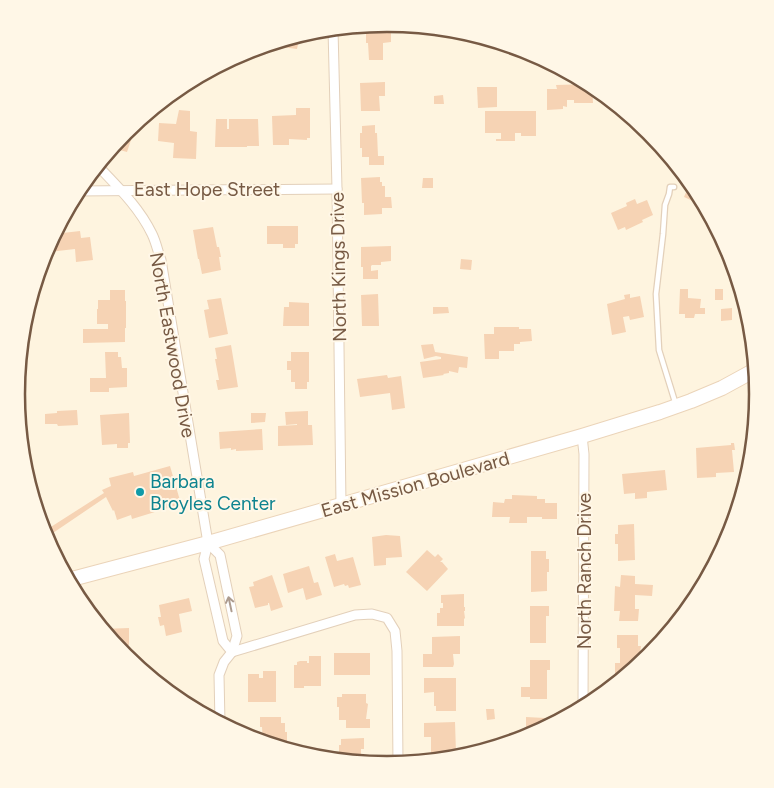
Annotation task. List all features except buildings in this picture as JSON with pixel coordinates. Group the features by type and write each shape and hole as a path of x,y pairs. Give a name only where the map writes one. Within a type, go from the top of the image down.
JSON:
{"main road":[{"name":"East Mission Boulevard","path":"75,578 208,543 582,436 676,406 722,388 748,374"}],"street":[{"name":"North Kings Drive","path":"333,36 341,505"},
{"name":"North Eastwood Drive","path":"103,171 141,214 153,235 161,260 208,543"},
{"name":"East Hope Street","path":"88,191 337,189"},
{"name":"North Ranch Drive","path":"582,436 584,454 584,698"},
{"path":"208,543 204,559 223,641 232,652"},
{"path":"208,543 220,555 237,636 232,652 224,662 219,675 220,715"},
{"path":"232,652 355,615 372,614 387,618 395,631 397,651 398,756"}],"lane":[{"path":"674,187 670,187 665,205 656,294 659,350 676,406"}],"place":[{"name":"Barbara Broyles Center","path":"140,492"}]}
